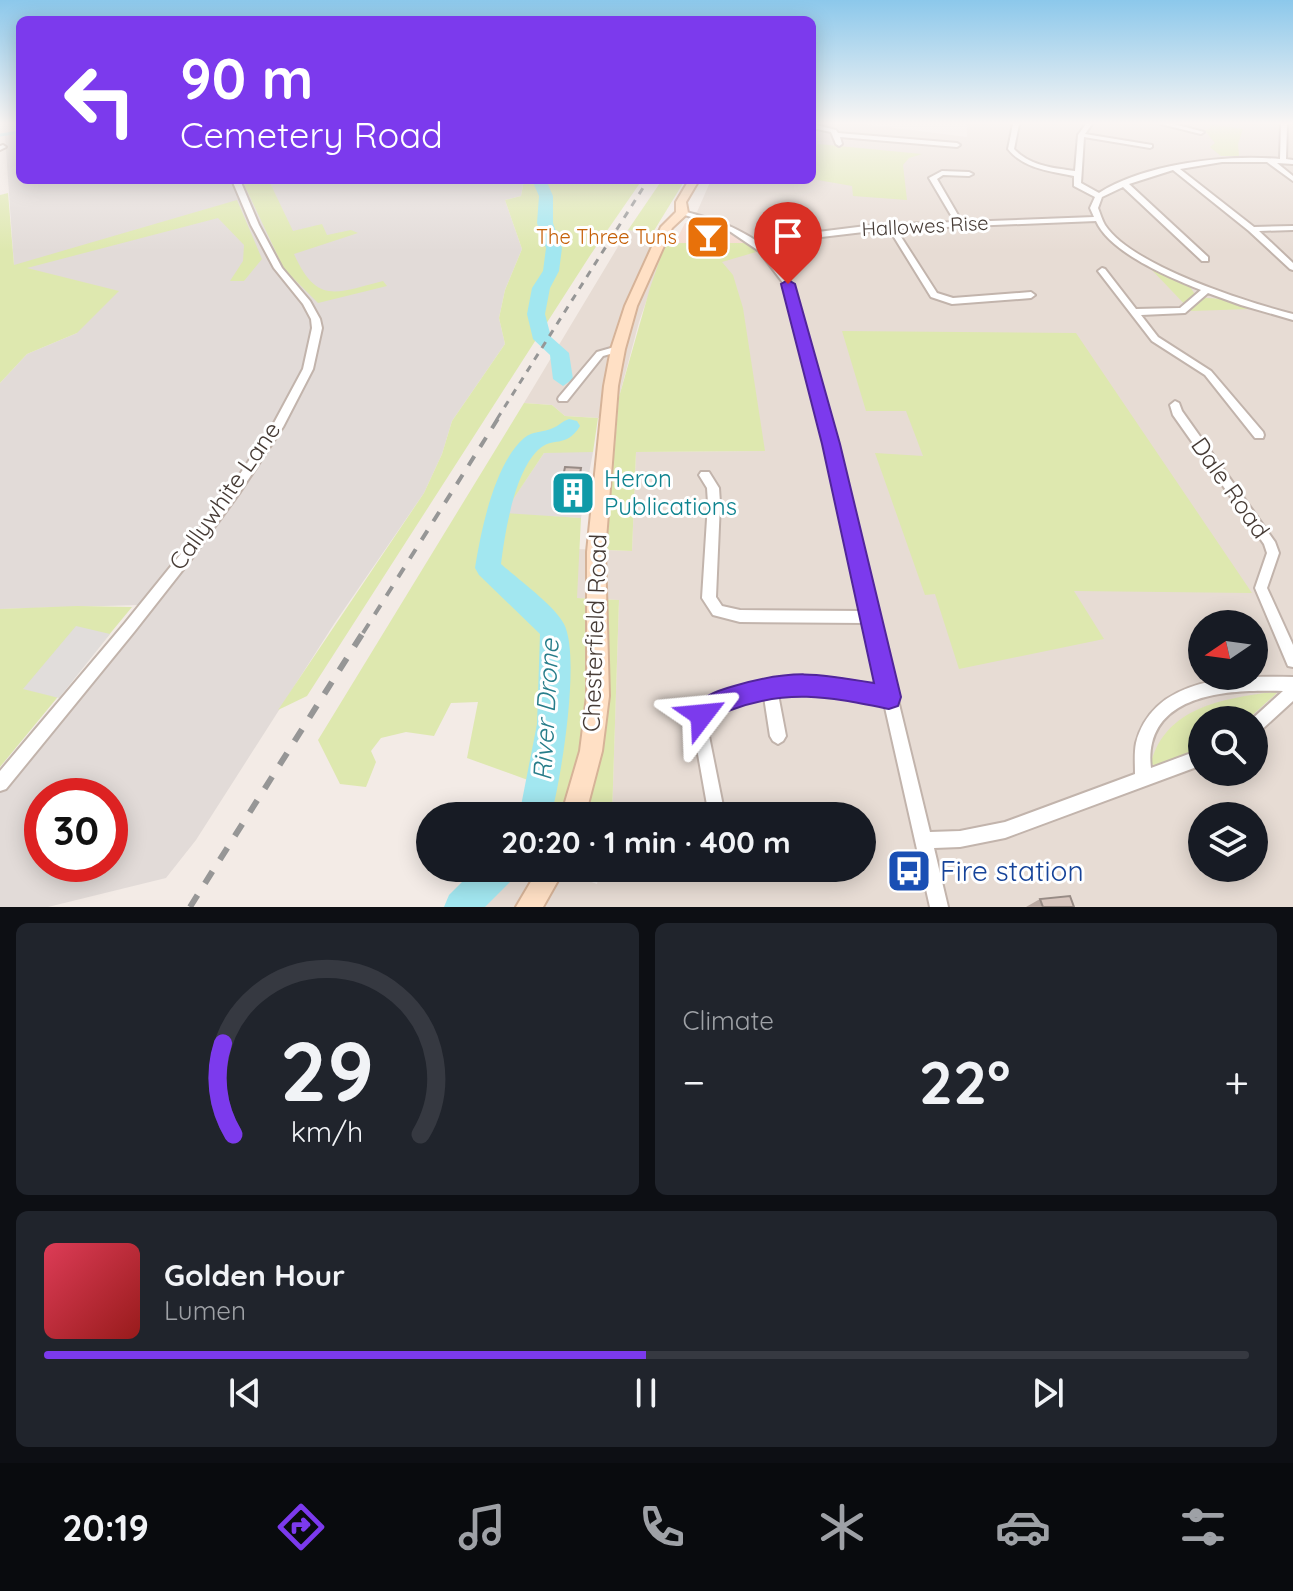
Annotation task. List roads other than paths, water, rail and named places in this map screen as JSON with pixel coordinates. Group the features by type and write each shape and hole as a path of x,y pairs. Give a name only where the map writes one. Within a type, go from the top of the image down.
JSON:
{"main road":[{"name":"Chesterfield Road","path":"577,802 591,751 598,696 596,552 611,386 618,349 651,258 667,227 682,213 681,202 692,184"},
{"path":"529,907 544,882"}],"street":[{"path":"1046,166 1077,174"},
{"path":"1078,166 1078,187 1099,196"},
{"path":"1176,166 1123,183 1099,196 1094,208 1097,219 1135,256 1208,289 1260,309 1293,317"},
{"path":"1277,166 1293,179"},
{"path":"1173,167 1252,229 1293,267"},
{"path":"960,224 933,178 942,173 969,174"},
{"path":"1123,183 1205,259"},
{"name":"Callywhite Lane","path":"0,783 232,494 288,406 316,351 314,315 279,270 238,184"},
{"path":"682,213 719,222 754,243 779,269 794,303 939,907"},
{"name":"Hallowes Rise","path":"754,243 819,232 891,226 1097,219"},
{"path":"891,226 926,287 939,298 969,300 1031,295"},
{"path":"1252,229 1293,228"},
{"path":"1102,271 1161,345 1199,366 1217,381 1259,435"},
{"path":"1133,312 1182,311 1208,289"},
{"path":"563,399 600,354 618,349"},
{"name":"Dale Road","path":"1175,405 1269,542 1273,553 1261,588 1293,661"},
{"path":"705,475 713,488 714,503 709,598 718,611 740,616 870,617"},
{"path":"714,802 700,726 702,715 717,703 791,683 889,697"},
{"path":"1143,780 1144,741 1152,725 1173,702 1187,695 1232,687 1293,684"},
{"path":"769,687 778,736"},
{"path":"1268,714 1293,691"},
{"path":"923,840 960,839 1005,830 1188,762"}],"waterway":[{"name":"River Drone","path":"541,184 546,196 545,223 554,248 551,271 541,288 536,314 542,339 559,353 563,379"},
{"name":"River Drone","path":"539,802 552,724 555,675 553,629 488,568 504,495 520,458 541,437 559,436 569,426"},
{"name":"River Drone","path":"461,907 486,882"}],"railway":[{"path":"497,419 645,184"},
{"path":"363,633 499,417"},
{"path":"190,907 364,631"}],"place":[{"name":"The Three Tuns","path":"708,237"},
{"name":"Heron Publications","path":"573,493"},
{"name":"Fire station","path":"909,871"}]}
